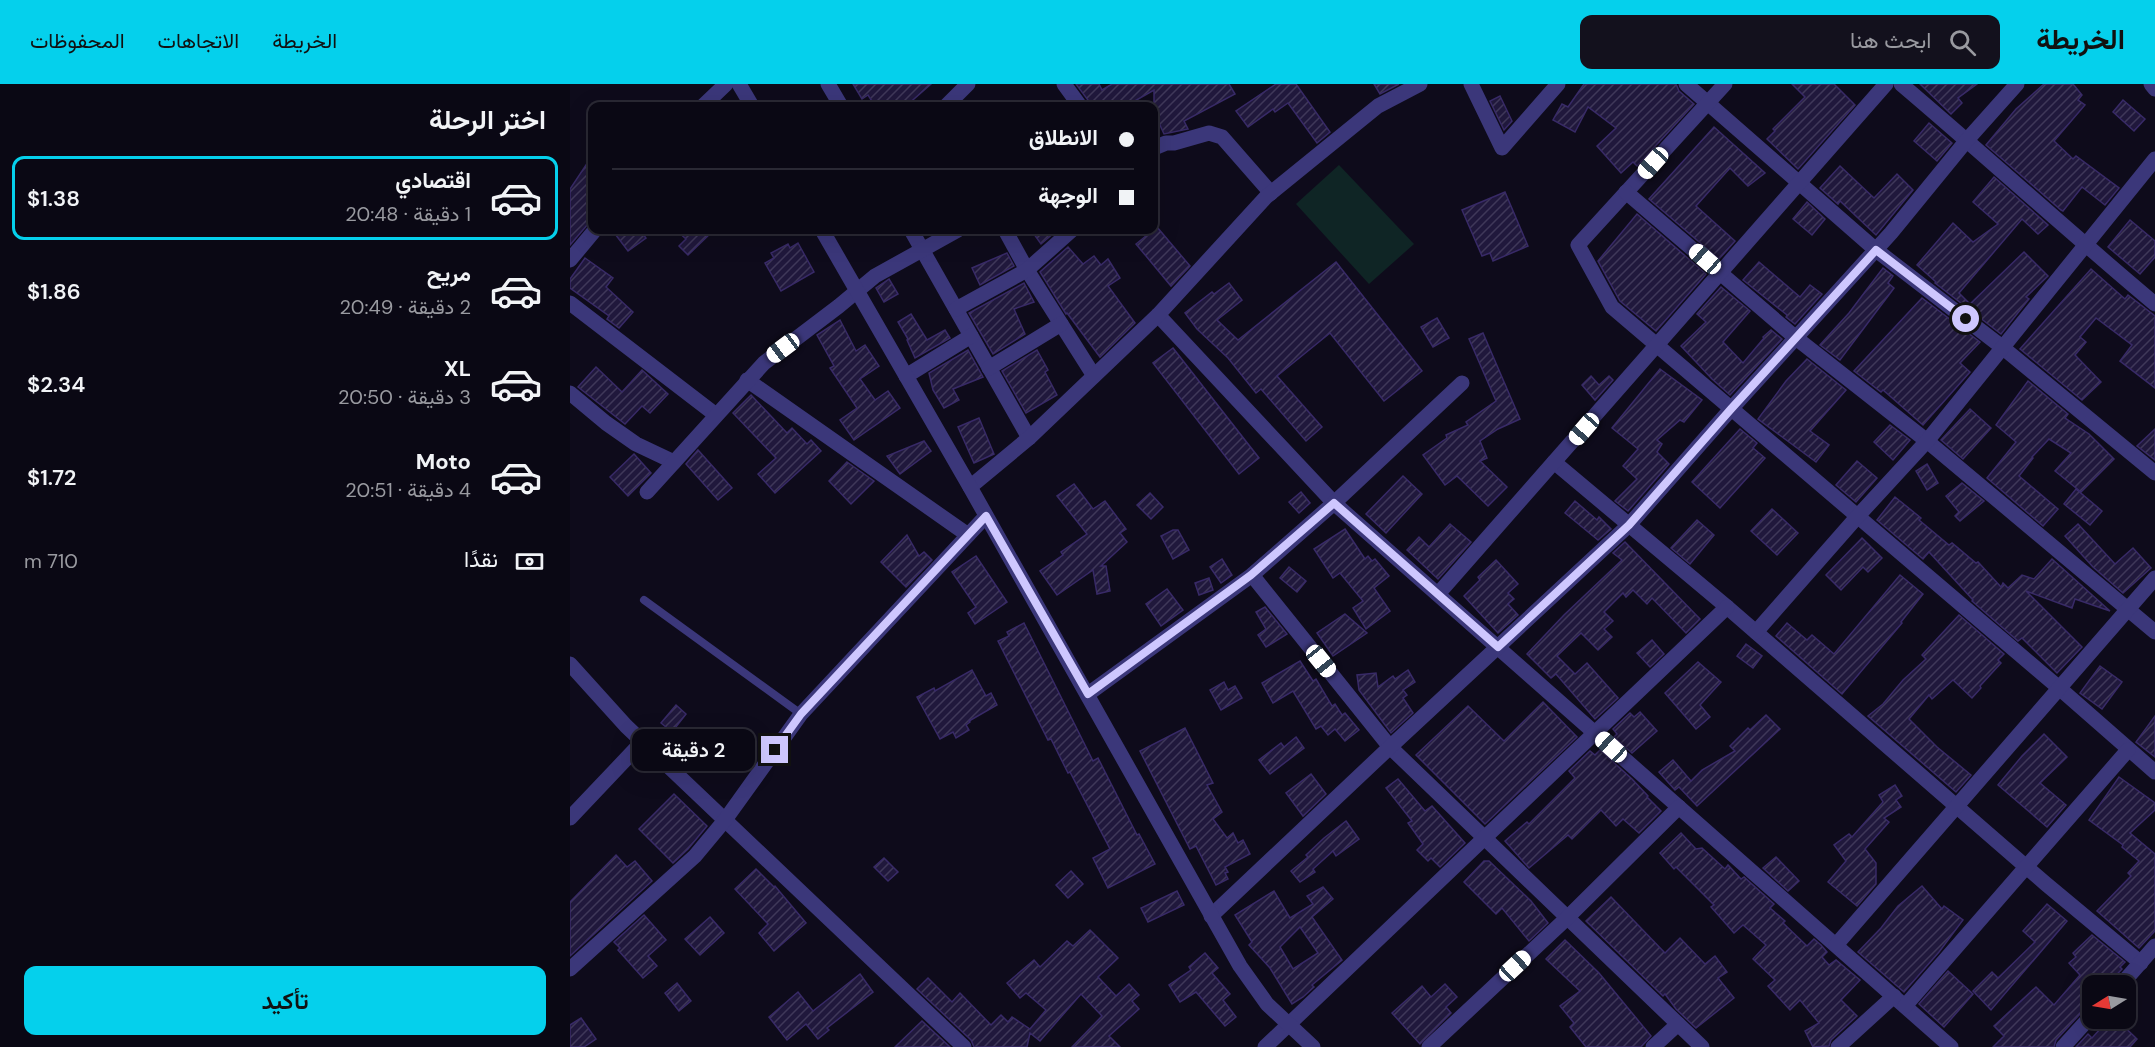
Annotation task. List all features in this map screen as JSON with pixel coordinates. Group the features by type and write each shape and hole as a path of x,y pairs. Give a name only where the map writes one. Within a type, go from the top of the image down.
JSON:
{"street":[{"path":"707,102 726,84"},
{"path":"739,84 750,102"},
{"path":"828,84 839,102"},
{"path":"950,102 968,84"},
{"path":"1064,84 1077,102"},
{"path":"970,487 1029,438 1158,315 1271,193 1378,106 1420,84"},
{"path":"1472,84 1503,148 1558,84"},
{"path":"1686,84 1876,250 2002,347 2155,473"},
{"path":"1725,84 1578,246 1612,306 2155,772"},
{"path":"1438,594 1886,84"},
{"path":"1901,84 1968,140 2085,246 2155,304"},
{"path":"1211,916 1629,525 1876,250 2018,84"},
{"path":"2151,84 2155,89"},
{"path":"1158,142 1209,133 1222,137 1271,193"},
{"path":"1756,632 1927,441 2155,159"},
{"path":"1626,192 1796,338 1927,441 2155,632"},
{"path":"570,260 592,234"},
{"path":"824,234 1088,694 1240,966 1267,1004 1313,1047"},
{"path":"912,234 1029,438"},
{"path":"647,492 764,363 875,276 951,234"},
{"path":"1007,234 1027,270 1094,376"},
{"path":"956,309 1027,270 1068,234"},
{"path":"570,303 716,415"},
{"path":"1158,315 1334,503 1951,1047"},
{"path":"989,368 1061,324"},
{"path":"906,376 971,336"},
{"path":"747,380 968,535"},
{"path":"1088,694 1251,575 1334,503 1462,382"},
{"path":"570,393 636,444 674,462"},
{"path":"1554,462 1756,632 2141,963"},
{"path":"570,969 695,856 801,714 986,516"},
{"path":"1251,575 1390,747 1702,1047"},
{"path":"1836,945 2155,578"},
{"path":"1265,1047 1727,608"},
{"path":"570,664 626,726 964,1047"},
{"path":"570,818 643,741"},
{"path":"1838,1047 1899,1001 2027,867 2128,750"},
{"path":"1429,1047 1566,918 1679,807"},
{"path":"2130,975 2155,946"},
{"path":"1653,1047 1678,1024"},
{"path":"2063,1047 2082,1026"}],"lane":[{"path":"644,600 801,714"}],"green space":[{"path":"1339,165 1414,244 1369,284 1296,204"}],"building":[{"path":"853,84 931,84 911,102 872,102 868,95 862,99"},
{"path":"1076,84 1099,84 1102,90 1112,84 1229,84 1235,94 1184,121 1188,129 1164,134 1158,121 1158,102 1154,102 1154,90 1133,102 1089,102"},
{"path":"1276,84 1296,84 1330,132 1317,143 1288,103 1275,112 1273,109 1248,127 1236,111"},
{"path":"1374,84 1399,84 1380,94"},
{"path":"1584,84 1676,84 1679,91 1694,104 1637,166 1633,162 1621,173 1597,146 1616,128 1588,107 1575,132 1553,120 1562,104 1568,107"},
{"path":"1792,84 1834,84 1855,105 1798,169 1767,139 1775,131 1773,129 1805,97"},
{"path":"1920,84 1977,84 1958,98 1962,103 1951,114"},
{"path":"2044,84 2073,84 2082,95 2078,100 2085,105 2054,141 2073,159 2076,156 2119,188 2105,205 2082,187 2063,211 2061,210 1986,145 2016,109"},
{"path":"1500,96 1512,121 1504,130 1490,101"},
{"path":"2123,100 2145,119 2134,131 2113,112"},
{"path":"1929,123 1952,143 1937,161 1914,141"},
{"path":"1714,127 1765,173 1748,186 1730,168 1696,206 1735,241 1719,259 1649,199"},
{"path":"588,162 588,224 570,245 570,189"},
{"path":"1840,166 1874,198 1897,174 1913,190 1876,235 1840,201 1838,204 1820,188"},
{"path":"1994,177 2048,225 2038,234 2022,219 1959,293 1970,304 2024,252 2048,276 2026,297 2029,299 2001,334 1935,283 1917,265 1953,223 1973,242 1998,224 1973,202"},
{"path":"1505,192 1528,246 1493,261 1490,253 1482,256 1462,210"},
{"path":"1807,202 1825,219 1812,235 1793,219"},
{"path":"1637,214 1706,274 1656,331 1620,301 1598,261"},
{"path":"2130,220 2155,241 2155,257 2140,274 2108,247"},
{"path":"1158,228 1190,266 1171,286 1136,244 1148,234 1158,234"},
{"path":"615,234 643,234 646,238 628,251"},
{"path":"680,234 710,234 688,255 679,246 686,239"},
{"path":"1034,234 1053,234 1041,244"},
{"path":"798,243 814,272 781,291 765,263 774,258 771,253 788,244 790,248"},
{"path":"1068,247 1083,264 1094,256 1101,265 1108,259 1120,278 1108,286 1135,323 1100,357 1066,314 1040,272"},
{"path":"1007,253 1014,266 980,285 972,268"},
{"path":"585,258 613,278 606,287 633,312 619,328 607,319 609,316 570,288 570,279"},
{"path":"1336,262 1422,371 1384,401 1330,333 1277,376 1322,427 1306,441 1261,389 1256,393 1228,358 1197,329 1185,313 1212,292 1214,294 1229,283 1242,300 1217,320 1238,340"},
{"path":"1759,262 1800,297 1810,285 1822,294 1795,324 1743,280"},
{"path":"1883,268 1893,276 1888,283 1894,288 1840,360 1820,345 1849,313"},
{"path":"2091,269 2125,299 2128,295 2155,316 2155,388 2120,361 2132,345 2096,318 2080,337 2086,342 2075,355 2101,382 2082,400 2020,349"},
{"path":"889,279 898,294 884,302 876,288"},
{"path":"1024,283 1034,302 1014,309 1025,334 993,354 969,313"},
{"path":"1721,287 1750,311 1723,342 1743,363 1771,330 1782,339 1730,395 1681,346 1706,322 1697,314"},
{"path":"1922,298 1980,342 1960,363 1970,372 1923,425 1883,390 1881,392 1854,371"},
{"path":"911,314 927,340 945,330 950,338 915,358 898,322"},
{"path":"1437,318 1449,338 1433,347 1421,327"},
{"path":"840,320 856,351 865,345 879,366 860,379 875,400 888,391 900,408 854,440 840,420 857,408 830,368 834,366 817,335"},
{"path":"1483,333 1520,419 1498,429 1480,441 1487,458 1480,461 1507,487 1488,506 1457,476 1445,485 1423,455 1447,438 1446,435 1468,425 1466,422 1496,401 1469,339"},
{"path":"1173,348 1259,458 1239,474 1153,363"},
{"path":"968,350 983,377 953,389 959,400 944,408 933,390 929,373"},
{"path":"1037,350 1048,370 1045,372 1057,395 1026,413 1002,371"},
{"path":"1807,359 1846,390 1810,431 1829,445 1816,462 1758,419 1786,381"},
{"path":"596,367 622,392 642,370 668,394 650,413 642,406 625,424 578,387"},
{"path":"1660,369 1702,400 1684,422 1680,420 1657,440 1662,444 1657,452 1669,464 1628,511 1615,501 1637,479 1623,466 1638,449 1612,428"},
{"path":"1591,376 1599,385 1609,376 1613,380 1595,400 1582,385"},
{"path":"2028,381 2068,414 2065,418 2089,434 2114,459 2081,492 2055,471 2071,453 2049,439 2032,457 2019,476 2058,509 2043,526 1987,478 2016,442 1996,425"},
{"path":"751,395 787,433 792,428 807,444 811,440 821,451 775,493 758,474 776,458 733,413"},
{"path":"1970,409 1991,428 1963,459 1941,440"},
{"path":"979,418 994,454 974,463 958,427"},
{"path":"1890,425 1910,440 1893,460 1874,442"},
{"path":"1740,429 1757,443 1753,448 1765,458 1720,508 1692,482"},
{"path":"2155,429 2155,460 2137,446"},
{"path":"924,441 931,451 900,474 887,456"},
{"path":"698,450 732,488 718,500 686,464"},
{"path":"634,454 651,473 628,496 610,477"},
{"path":"1857,461 1877,478 1856,502 1836,485"},
{"path":"847,462 874,481 851,504 829,481"},
{"path":"1927,464 1938,483 1927,490 1916,471"},
{"path":"1403,476 1422,494 1386,533 1366,514"},
{"path":"1962,483 1984,501 1960,521 1955,516 1959,512 1946,496"},
{"path":"1074,484 1093,509 1105,501 1126,529 1120,533 1127,542 1101,566 1106,566 1110,591 1097,594 1093,570 1057,595 1040,571 1063,555 1061,552 1087,534 1057,496"},
{"path":"2076,489 2102,511 2090,525 2064,504"},
{"path":"1301,492 1310,503 1299,513 1289,502"},
{"path":"1150,493 1163,507 1151,519 1137,505"},
{"path":"1895,497 1949,545 1952,543 1976,563 1978,562 2001,587 2003,583 2008,588 2022,575 2034,579 2052,559 2110,611 2075,599 2072,608 2026,591 2082,647 2057,673 2022,638 2018,641 1972,601 1929,552 1923,559 1877,520"},
{"path":"1575,501 1597,520 1599,517 1611,529 1598,540 1565,513"},
{"path":"1772,509 1798,533 1777,555 1751,531"},
{"path":"1697,520 1714,535 1690,564 1671,548"},
{"path":"1450,524 1471,542 1438,579 1407,550 1419,537 1429,547"},
{"path":"2078,524 2115,564 2133,548 2151,568 2123,593 2093,567 2065,536"},
{"path":"1345,529 1365,559 1368,556 1372,561 1375,559 1389,576 1374,588 1390,611 1366,629 1353,608 1363,601 1340,573 1333,578 1314,549"},
{"path":"1178,530 1189,550 1173,559 1161,536"},
{"path":"907,535 919,556 924,552 932,560 906,587 881,562"},
{"path":"1862,538 1882,558 1868,572 1863,567 1841,590 1826,575"},
{"path":"1625,542 1700,619 1686,633 1652,598 1647,604 1633,590 1626,597 1623,593 1604,612 1613,621 1604,629 1612,637 1598,650 1581,633 1557,656 1575,674 1587,663 1618,698 1595,719 1556,674 1551,678 1527,654 1622,560 1613,553"},
{"path":"976,556 1007,602 975,624 968,613 976,607 952,572"},
{"path":"1222,559 1232,575 1221,583 1210,567"},
{"path":"1496,560 1518,584 1508,593 1514,599 1508,604 1518,615 1498,633 1464,596 1480,580 1478,577"},
{"path":"1289,567 1306,581 1297,592 1280,578"},
{"path":"1900,575 1923,594 1902,623 1842,694 1776,636 1787,623 1807,640 1812,635 1834,654"},
{"path":"1209,578 1213,590 1199,595 1195,583"},
{"path":"1167,589 1183,610 1161,626 1146,604"},
{"path":"1265,607 1287,634 1266,647 1258,635 1266,629 1256,612"},
{"path":"1345,614 1367,633 1333,656 1317,633"},
{"path":"1959,615 2004,654 1998,660 2001,663 1972,698 1953,680 1932,699 1929,695 1909,719 1937,747 1971,775 1956,792 1868,716 1883,704 1903,680 1926,659 1922,655"},
{"path":"1024,623 1093,761 1098,758 1137,835 1139,834 1155,864 1108,888 1093,858 1110,849 1070,772 1068,773 1051,739 1048,740 998,641 1009,636 1007,632"},
{"path":"1652,640 1664,654 1650,667 1637,653"},
{"path":"1746,644 1762,656 1753,668 1737,656"},
{"path":"1300,661 1313,681 1316,679 1332,706 1335,704 1342,715 1345,713 1359,730 1345,741 1335,729 1328,735 1321,726 1316,729 1293,691 1273,703 1262,683"},
{"path":"1698,662 1721,682 1700,705 1710,717 1696,729 1665,693"},
{"path":"2100,666 2122,682 2102,709 2080,693"},
{"path":"972,670 986,696 991,693 997,705 969,721 966,725 969,730 956,738 953,732 940,739 917,697 934,688 935,691"},
{"path":"1408,670 1415,682 1403,690 1407,695 1403,698 1413,713 1391,733 1359,690 1357,675 1376,673 1378,687 1393,676 1395,679"},
{"path":"1224,682 1228,690 1235,686 1242,698 1221,710 1210,690"},
{"path":"1543,702 1577,737 1485,824 1416,755 1468,706 1504,741"},
{"path":"676,705 686,714 672,732 661,723"},
{"path":"1640,712 1657,731 1632,753 1614,737 1617,734 1613,729 1630,713 1634,717"},
{"path":"1766,715 1780,729 1697,806 1679,787 1675,790 1659,772 1673,760 1691,781 1702,770 1735,751 1730,746 1748,728 1750,730"},
{"path":"2155,716 2155,757 2136,742"},
{"path":"1185,728 1213,783 1207,785 1222,812 1213,819 1227,838 1233,833 1238,843 1243,840 1250,854 1225,867 1228,879 1216,885 1196,846 1190,849 1140,751"},
{"path":"2044,734 2067,757 2040,783 2066,805 2047,827 1998,785"},
{"path":"1296,737 1304,748 1270,774 1259,760 1281,743 1284,747"},
{"path":"1600,750 1632,779 1661,811 1639,833 1623,819 1616,826 1601,810 1572,839 1568,835 1529,868 1505,841 1527,822 1529,824 1575,778 1569,771 1590,751 1595,755"},
{"path":"1311,774 1326,794 1303,816 1286,793"},
{"path":"2119,777 2155,803 2155,810 2130,833 2155,854 2155,931 2139,948 2097,911 2131,876 2128,873 2139,861 2122,847 2123,845 2089,820"},
{"path":"1398,779 1425,811 1432,806 1465,843 1440,867 1431,858 1428,861 1417,850 1423,844 1408,823 1412,821 1386,788"},
{"path":"1895,785 1902,796 1896,800 1901,807 1884,818 1889,822 1865,849 1876,863 1876,884 1857,906 1828,882 1846,861 1834,845 1849,834 1852,837 1883,802 1879,795"},
{"path":"674,794 707,826 673,863 639,829"},
{"path":"1346,821 1359,839 1336,856 1333,851 1313,869 1315,872 1300,882 1291,871 1308,857 1306,855 1324,838"},
{"path":"1681,833 1696,849 1702,848 1725,869 1728,865 1741,879 1744,877 1774,904 1770,908 1807,946 1814,939 1821,945 1827,952 1822,957 1829,965 1836,960 1860,980 1841,1000 1857,1016 1831,1040 1829,1046 1813,1047 1805,1031 1819,1023 1800,1000 1790,1010 1768,986 1775,980 1753,959 1766,945 1743,925 1734,933 1711,907 1714,905 1676,867 1674,869 1660,853"},
{"path":"616,855 627,867 635,861 652,881 570,956 570,902"},
{"path":"1776,857 1799,881 1788,891 1763,868"},
{"path":"884,858 898,872 888,881 874,867"},
{"path":"1484,861 1489,861 1531,901 1548,923 1529,941 1502,908 1496,914 1464,882"},
{"path":"756,869 775,886 806,923 774,951 759,933 768,924 735,889"},
{"path":"1071,871 1083,884 1068,898 1056,885"},
{"path":"1922,886 1942,909 1944,906 1963,920 1904,992 1858,952 1898,906"},
{"path":"1323,887 1333,899 1312,917 1342,960 1312,985 1314,987 1303,997 1292,1004 1270,968 1249,945 1252,942 1235,915 1274,891 1290,918 1313,904 1307,896","holes":["1300,927 1318,953 1293,969 1280,947"]},
{"path":"1177,891 1184,905 1148,922 1141,908"},
{"path":"1611,897 1665,953 1680,938 1705,964 1715,956 1727,972 1718,978 1734,998 1696,1028 1676,1009 1665,994 1663,996 1586,921"},
{"path":"2047,904 2067,921 1991,1010 1973,991 1992,972 1998,978 2035,942 2023,931"},
{"path":"644,915 666,940 648,956 657,966 643,978 618,950 620,948 614,942"},
{"path":"710,917 724,933 700,955 685,939"},
{"path":"1090,930 1118,958 1098,977 1116,996 1129,984 1139,995 1132,1001 1139,1009 1109,1036 1120,1047 1072,1047 1102,1016 1081,994 1040,1041 1030,1033 1027,1047 974,1047 971,1040 917,989 928,978 952,1002 960,993 991,1025 1001,1015 1008,1022 1012,1017 1030,1029 1046,1010 1026,993 1020,998 1007,983 1034,960 1040,967 1067,941 1073,946"},
{"path":"2092,935 2125,962 2116,975 2082,975 2082,1012 2056,1040 2054,1047 1993,1047 2004,1036 1994,1026 2036,987 2054,1005 2080,975 2069,963 2076,957 2073,953"},
{"path":"1565,940 1599,973 1651,1036 1641,1047 1586,1047 1570,1027 1574,1023 1560,1006 1580,991 1546,959"},
{"path":"1205,953 1218,968 1212,973 1230,994 1223,1000 1236,1017 1225,1026 1196,992 1180,1002 1169,985 1191,970 1189,967"},
{"path":"1948,971 1973,994 1944,1027 1919,1004"},
{"path":"860,974 873,992 827,1028 829,1030 818,1039 806,1024 787,1040 769,1017 798,992 813,1011"},
{"path":"677,983 691,1001 679,1011 665,993"},
{"path":"1445,984 1457,997 1446,1007 1451,1013 1420,1044 1392,1013 1422,986 1431,997"},
{"path":"581,1018 596,1039 584,1047 570,1047 570,1025"},
{"path":"922,1021 950,1047 895,1047"},
{"path":"2100,1029 2127,1029 2137,1039 2130,1047 2076,1047 2088,1034 2092,1038"}],"route":[{"path":"775,750 801,714 986,516 1088,694 1251,575 1334,503 1498,647 1629,525 1876,250 1966,319"}]}
